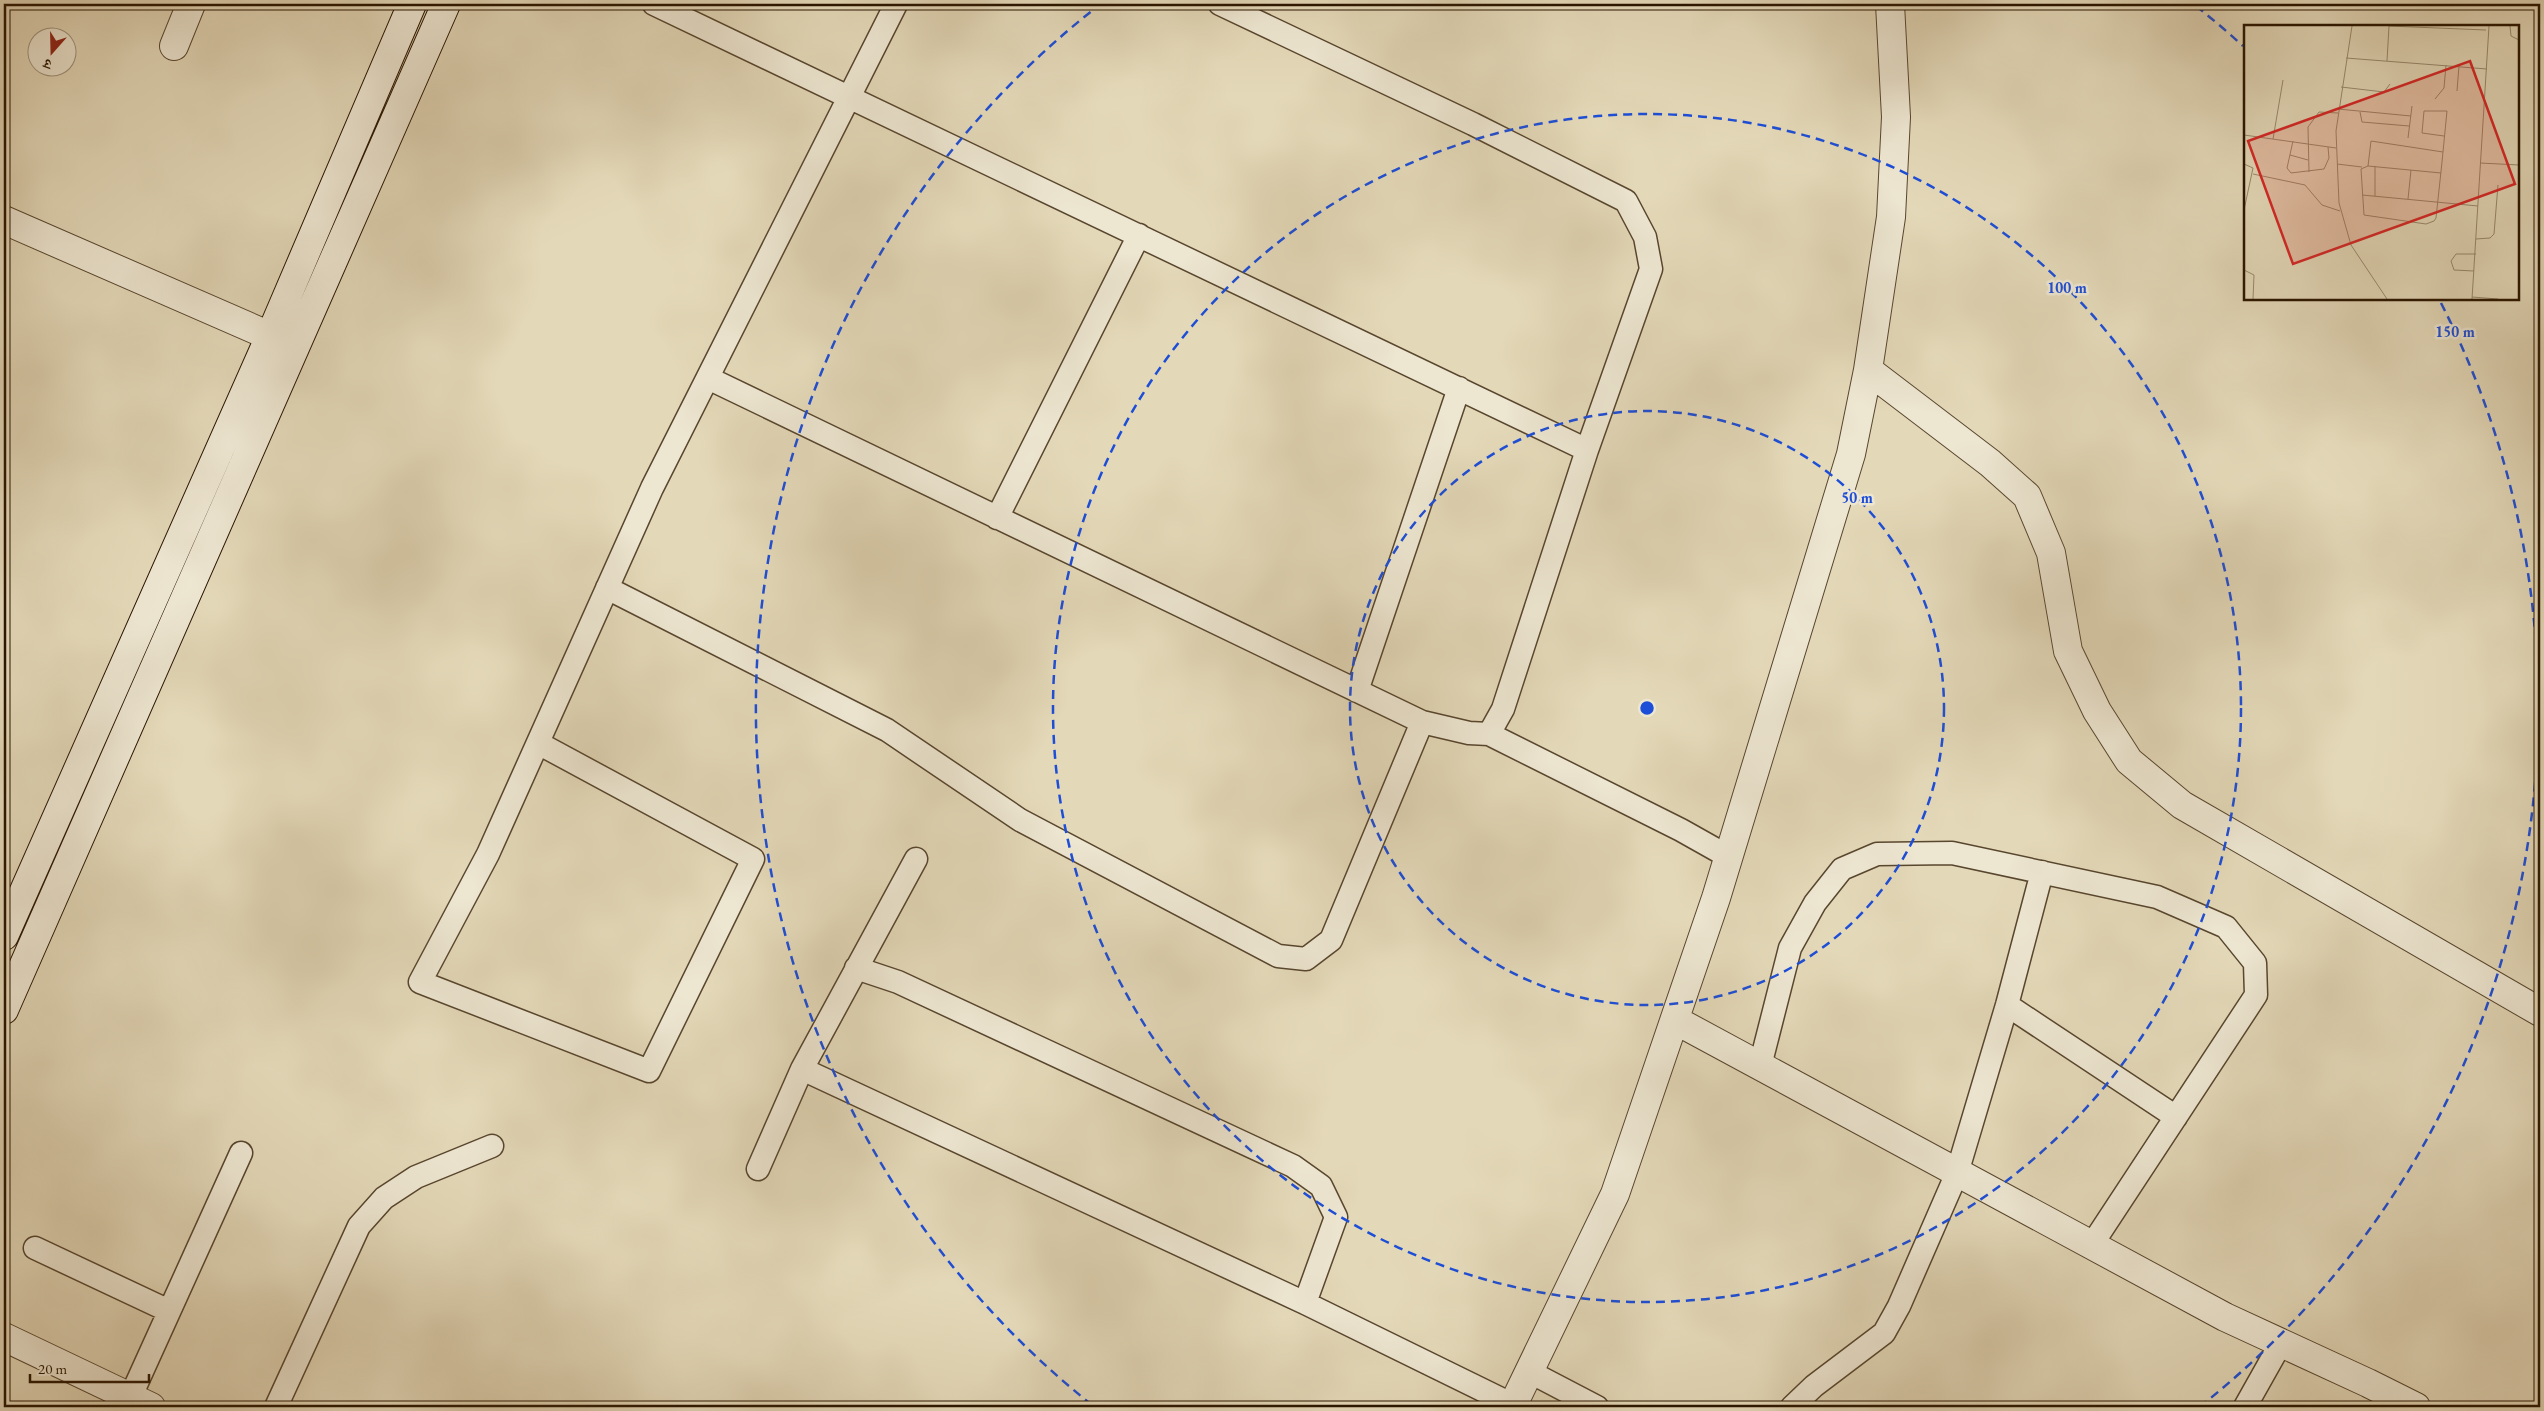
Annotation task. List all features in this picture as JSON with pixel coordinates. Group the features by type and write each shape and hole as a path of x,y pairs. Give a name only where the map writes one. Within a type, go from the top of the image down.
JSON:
{"street":[{"path":"174,46 191,4"},
{"path":"4,936 270,336 412,4"},
{"path":"4,1010 446,4"},
{"path":"1513,1406 1615,1194 1675,1020 1728,857 1851,454 1868,370 1891,217 1896,117 1890,4"},
{"path":"4,220 270,336"},
{"path":"1868,370 1990,463 2027,496 2051,554 2068,651 2097,711 2129,761 2182,805 2540,1012"},
{"path":"1675,1020 2225,1317 2416,1407"},
{"path":"4,1337 141,1403"}],"lane":[{"path":"654,4 1587,450"},
{"path":"538,742 753,859 649,1071 420,982 488,854 538,742 607,588 652,488 896,4"},
{"path":"1220,4 1472,124 1626,201 1645,237 1651,269 1587,450 1503,709 1489,734"},
{"path":"997,518 1139,235"},
{"path":"708,378 1422,722 1469,734 1489,734 1681,830 1728,857"},
{"path":"1357,692 1459,388"},
{"path":"607,588 887,730 1020,820 1278,956 1306,959 1331,940 1422,722"},
{"path":"1760,1066 1790,948 1815,903 1842,869 1877,854 1952,853 2157,897 2226,927 2255,963 2256,996 2091,1246"},
{"path":"758,1169 802,1069 916,859"},
{"path":"1792,1407 1814,1386 1884,1333 1899,1306 1957,1173 2007,1005 2042,872"},
{"path":"856,968 898,982 1293,1166 1321,1186 1336,1217 1305,1303"},
{"path":"2007,1005 2176,1117"},
{"path":"802,1069 1305,1303 1513,1406"},
{"path":"276,1407 359,1226 384,1198 416,1177 492,1146"},
{"path":"141,1403 169,1311 241,1153"},
{"path":"35,1248 169,1311"},
{"path":"2244,1407 2281,1343"},
{"path":"1530,1372 1597,1407"}]}
